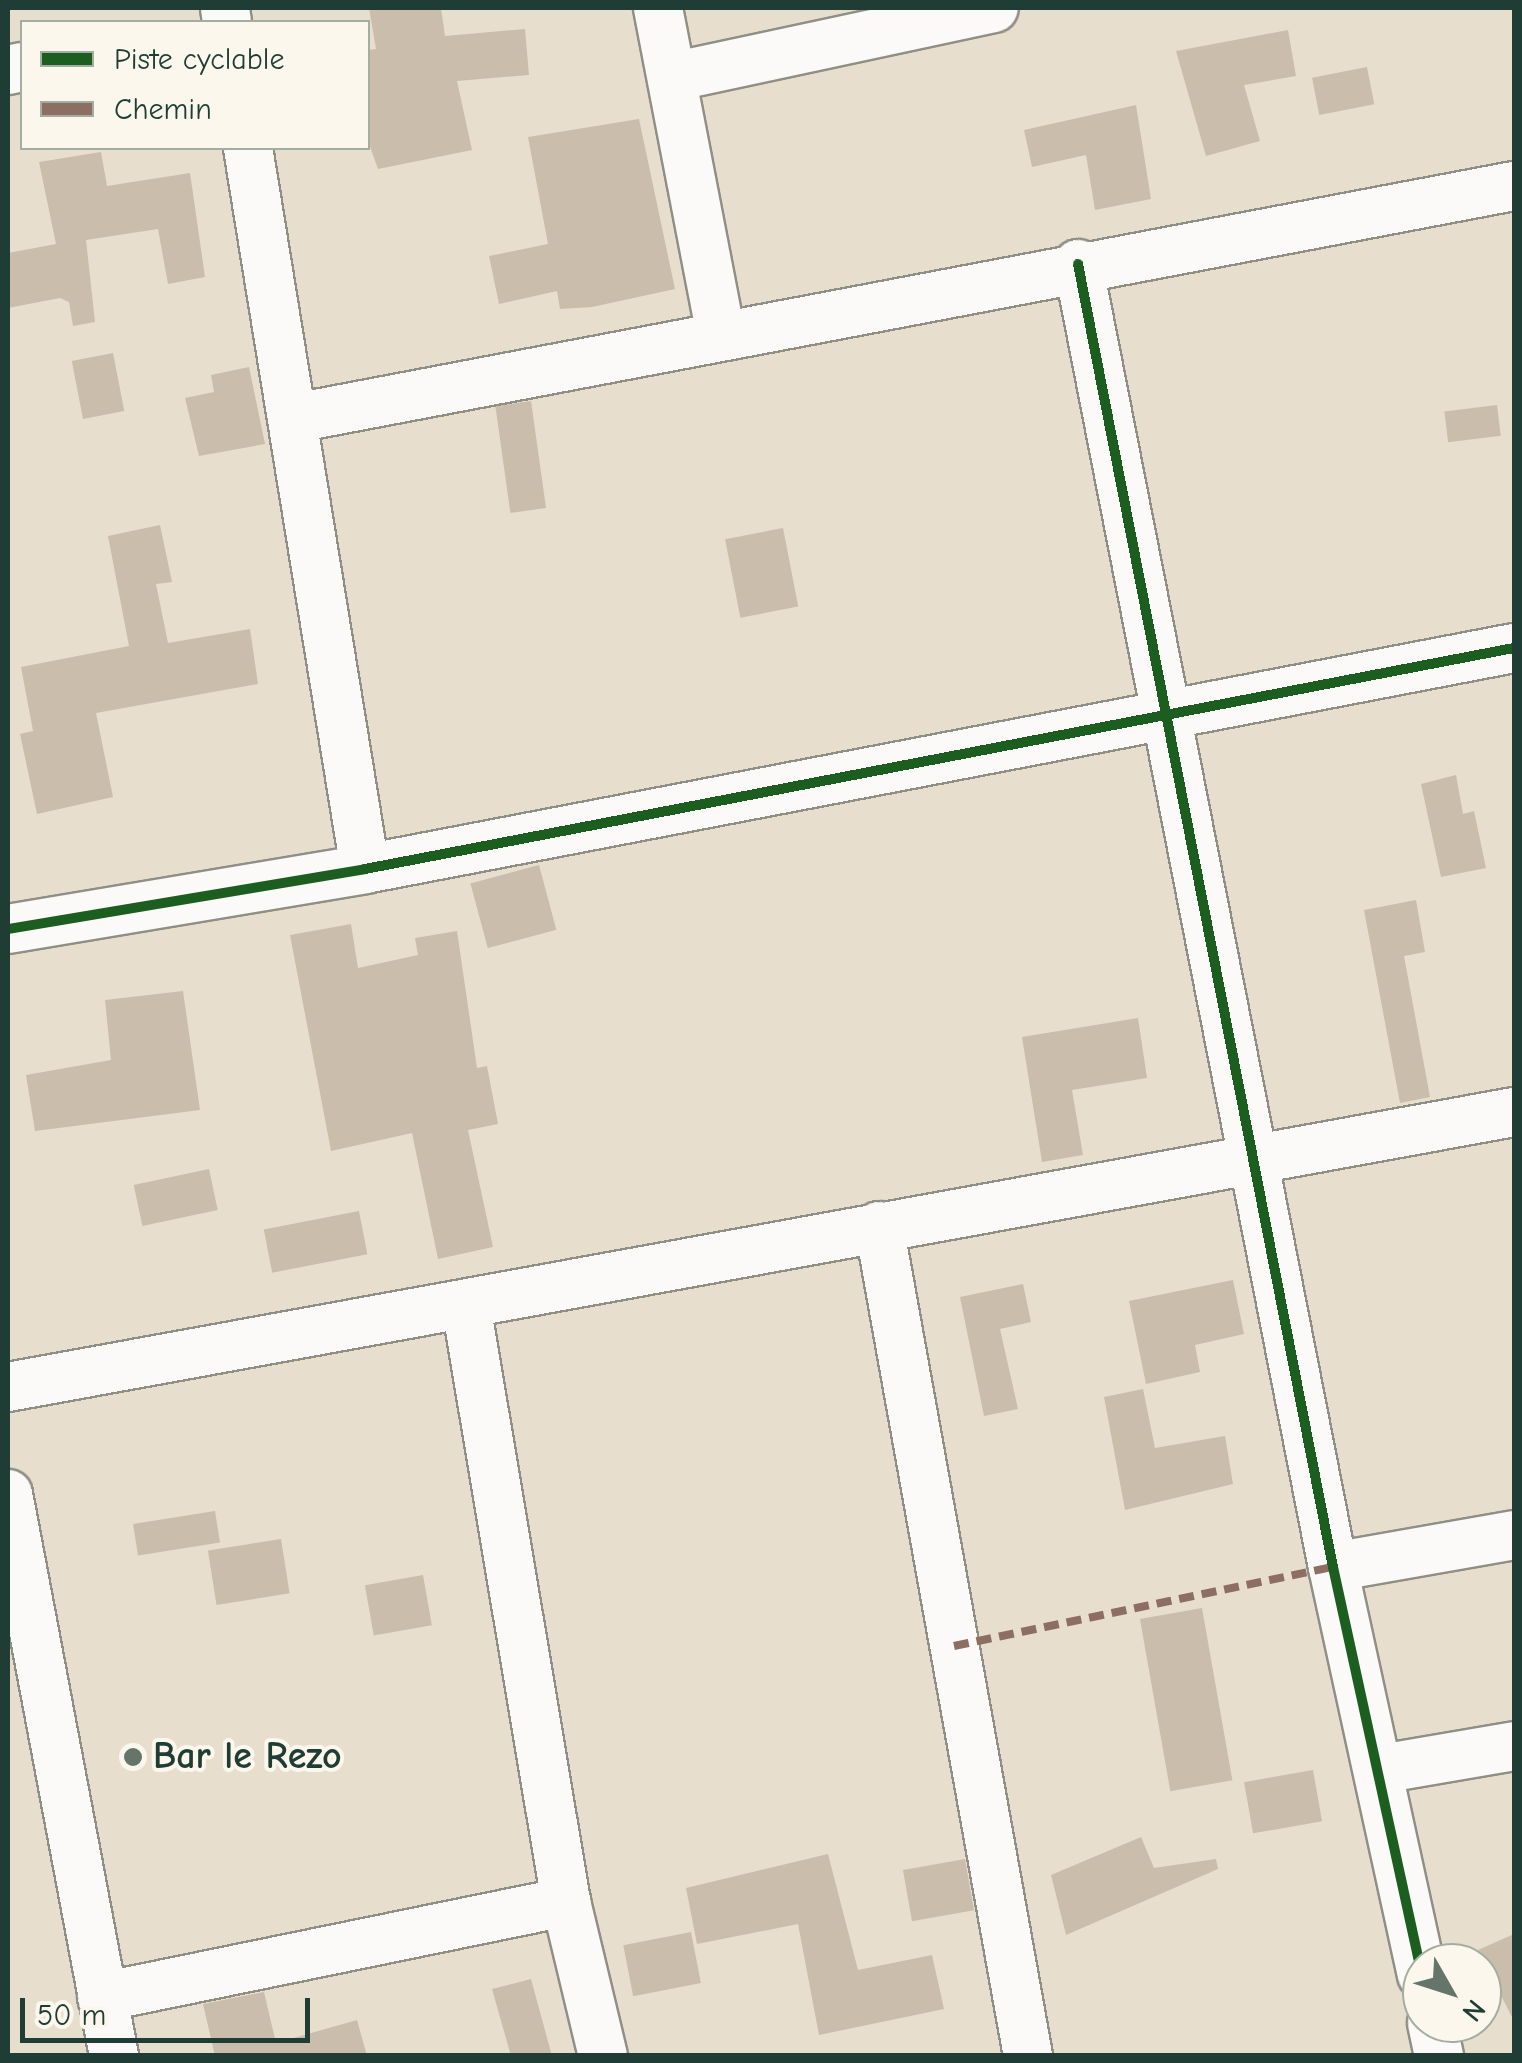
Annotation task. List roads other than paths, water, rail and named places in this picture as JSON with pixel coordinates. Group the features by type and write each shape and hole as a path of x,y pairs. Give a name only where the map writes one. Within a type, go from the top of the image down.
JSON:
{"street":[{"path":"658,8 721,334"},
{"path":"672,76 994,8"},
{"path":"248,150 295,418 365,869"},
{"path":"295,418 1078,264 1514,186"},
{"path":"1078,264 1162,716 1333,1567 1416,1943"},
{"path":"8,929 365,869 1514,648"},
{"path":"8,1387 1514,1112"},
{"path":"880,1226 1028,2056"},
{"path":"466,1305 566,1902 602,2056"},
{"path":"8,1494 114,2056"},
{"path":"1333,1567 1514,1535"},
{"path":"1380,1769 1514,1746"},
{"path":"102,1998 566,1902"}],"place":[{"name":"Bar le Rezo","path":"133,1757"}]}
